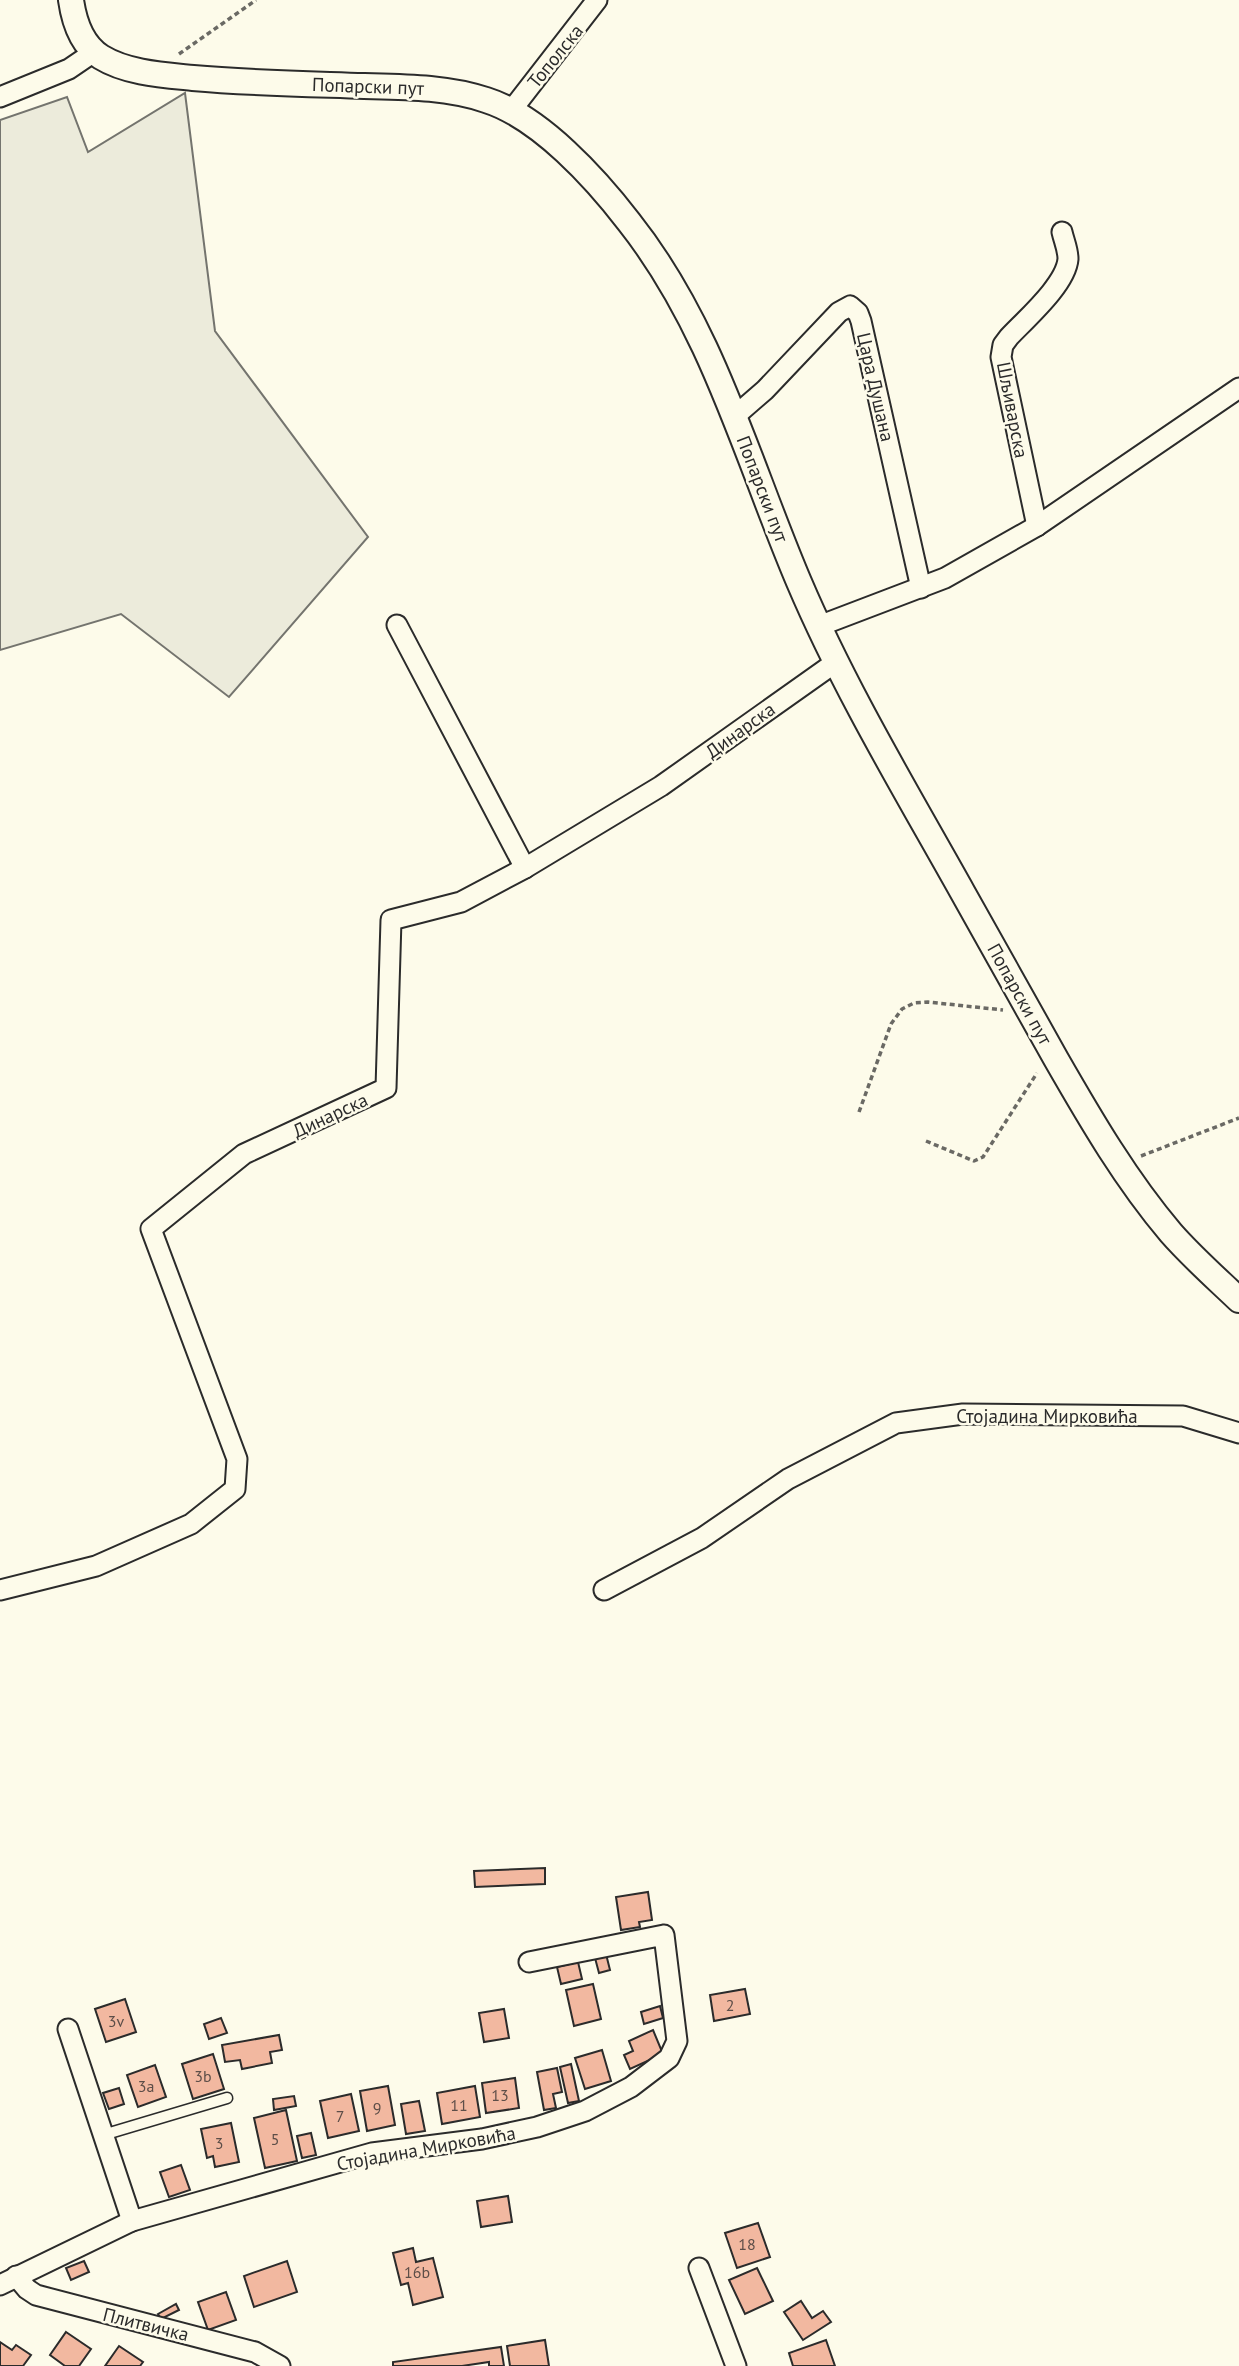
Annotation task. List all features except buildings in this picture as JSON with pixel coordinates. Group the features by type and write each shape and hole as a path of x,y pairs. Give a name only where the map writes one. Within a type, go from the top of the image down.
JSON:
{"street":[{"path":"0,97 69,69 94,52 81,34 72,12 71,0"},
{"name":"Тополска","path":"511,111 597,0"},
{"name":"Попарски пут","path":"94,52 122,66 206,79 437,89 483,99 511,111 563,151 610,199 660,266 700,338 734,415 799,584 836,662 1029,1011 1120,1165 1174,1236 1239,1300"},
{"name":"Шљиварска","path":"1038,526 1001,357 1003,345 1009,337 1061,278 1068,260 1062,232"},
{"name":"Цара Душана","path":"734,415 765,390 839,312 850,306 855,309 861,320 921,588"},
{"path":"819,626 945,578 1038,526 1239,387"},
{"path":"397,625 525,868"},
{"name":"Динарска","path":"0,1590 96,1566 191,1524 235,1489 237,1459 151,1229 244,1154 386,1088 391,920 461,902 525,868 661,786 836,662"},
{"name":"Стојадина Мирковића","path":"604,1590 702,1538 788,1479 896,1423 963,1414 1183,1416 1239,1433"},
{"name":"Стојадина Мирковића","path":"5,2279 132,2221 373,2153 482,2139 537,2127 585,2111 631,2087 669,2058 674,2051 677,2041 664,1935 529,1962"},
{"path":"68,2029 132,2221"},
{"path":"699,2268 736,2366"},
{"name":"Плитвичка","path":"5,2279 36,2295 256,2352 280,2366"}],"lane":[{"path":"103,2135 227,2098"}],"path":[{"path":"151,72 257,0"},
{"path":"859,1111 891,1024 902,1009 914,1003 928,1002 968,1008 1029,1011"},
{"path":"926,1141 974,1161 983,1157 1052,1051"},
{"path":"1120,1165 1239,1118"}],"shaded area":[{"path":"185,93 215,331 368,537 229,697 121,614 0,650 0,120 67,97 88,152"}]}
